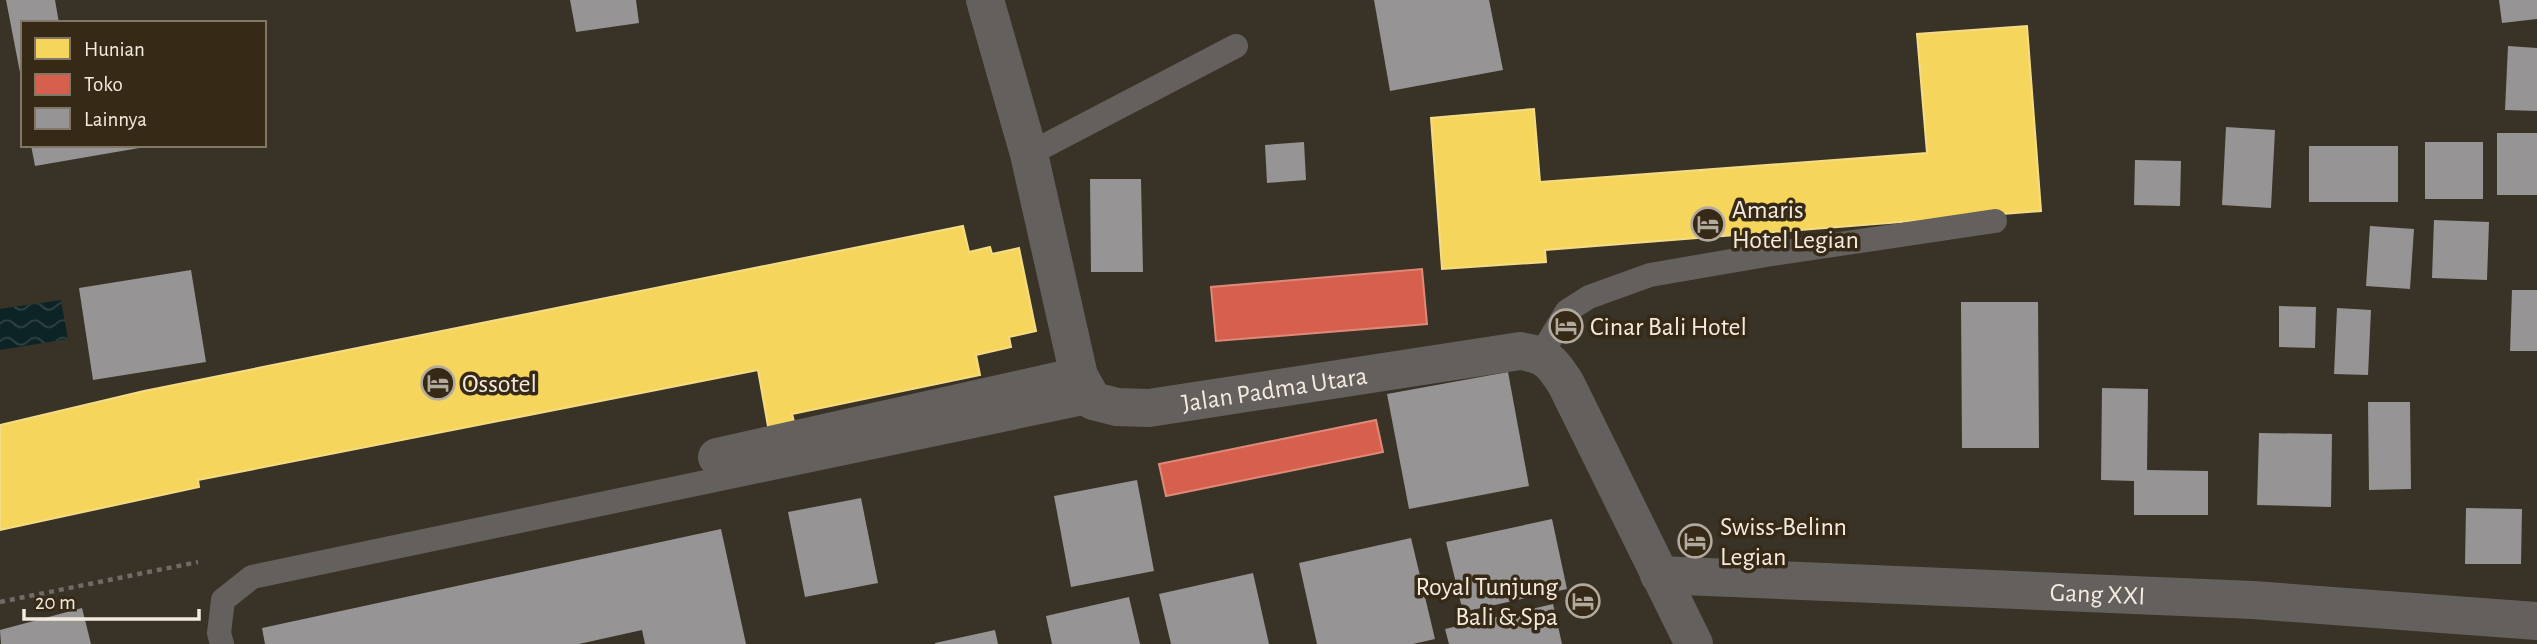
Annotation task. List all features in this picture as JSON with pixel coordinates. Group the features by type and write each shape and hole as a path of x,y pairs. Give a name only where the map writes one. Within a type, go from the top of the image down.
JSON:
{"street":[{"path":"717,457 1086,388 1029,154 985,0"},
{"name":"Jalan Padma Utara","path":"1086,388 1117,407 1149,408 1520,351 1541,354"},
{"path":"1541,354 1554,365 1566,384 1694,644"},
{"name":"Gang XXI","path":"1659,575 2174,595 2537,621"}],"lane":[{"path":"1029,154 1236,46"},
{"path":"1541,354 1567,311 1589,297 1650,275 1995,221"},
{"path":"222,644 219,633 223,600 252,577 1086,388"}],"water":[{"path":"61,300 68,339 0,350 0,309"}],"building: Hunian":[{"path":"2027,26 2041,211 1545,250 1546,262 1442,269 1431,118 1534,109 1540,182 1927,153 1917,34"},
{"name":"Ossotel","path":"963,226 969,252 990,247 992,254 1019,248 1036,331 1009,337 1011,347 976,355 980,375 792,414 798,437 771,443 758,370 198,480 199,487 0,530 0,425 144,391"}],"building: Toko":[{"path":"1422,269 1427,324 1216,341 1211,287"},
{"path":"1376,420 1383,452 1166,496 1159,464"}],"building: Lainnya":[{"path":"6,0 55,0 59,21 21,21 21,78"},
{"path":"570,0 636,0 639,23 576,32"},
{"path":"1374,0 1489,0 1503,70 1390,91"},
{"path":"2499,0 2537,0 2537,19 2502,23"},
{"path":"2508,46 2537,48 2537,111 2505,110"},
{"path":"2226,127 2275,130 2271,208 2222,205"},
{"path":"2497,133 2537,133 2537,195 2497,195"},
{"path":"1304,142 1306,180 1267,183 1265,145"},
{"path":"2425,142 2483,142 2483,199 2425,199"},
{"path":"2309,146 2398,146 2398,202 2309,202"},
{"path":"31,147 145,147 35,166"},
{"path":"2135,160 2181,161 2180,206 2134,205"},
{"path":"1090,179 1141,179 1143,272 1091,272"},
{"path":"2434,220 2489,222 2487,280 2432,278"},
{"path":"2370,226 2414,229 2410,289 2366,286"},
{"path":"191,270 206,362 93,380 79,288"},
{"path":"2512,290 2537,290 2537,351 2510,351"},
{"path":"1961,302 2038,302 2039,448 1962,448"},
{"path":"2279,306 2316,307 2315,348 2279,347"},
{"path":"2337,308 2371,310 2368,375 2334,374"},
{"path":"1508,372 1529,486 1409,509 1387,394"},
{"path":"2102,388 2148,389 2147,470 2208,471 2208,515 2134,515 2134,481 2101,480"},
{"path":"2368,402 2410,402 2411,489 2369,490"},
{"path":"2259,433 2332,434 2331,507 2257,505"},
{"path":"1137,480 1154,571 1071,587 1054,496"},
{"path":"861,498 878,583 805,597 788,512"},
{"path":"2466,508 2522,509 2521,564 2465,564"},
{"path":"1552,519 1567,589 1463,612 1446,542"},
{"path":"721,529 746,644 645,644 642,630 579,644 265,644 262,628"},
{"path":"1411,538 1435,639 1413,644 1317,644 1299,563"},
{"path":"1253,573 1269,644 1171,644 1159,594"},
{"path":"1129,597 1140,644 1052,644 1046,616"},
{"path":"1553,604 1562,644 1449,644 1445,629"},
{"path":"82,608 91,644 1,644 0,630"},
{"path":"995,630 998,644 935,644 935,643"}],"place":[{"name":"Amaris Hotel Legian","path":"1708,224"},
{"name":"Cinar Bali Hotel","path":"1566,326"},
{"name":"Ossotel","path":"438,383"},
{"name":"Swiss-Belinn Legian","path":"1695,541"},
{"name":"Royal Tunjung Bali & Spa","path":"1583,601"}]}
